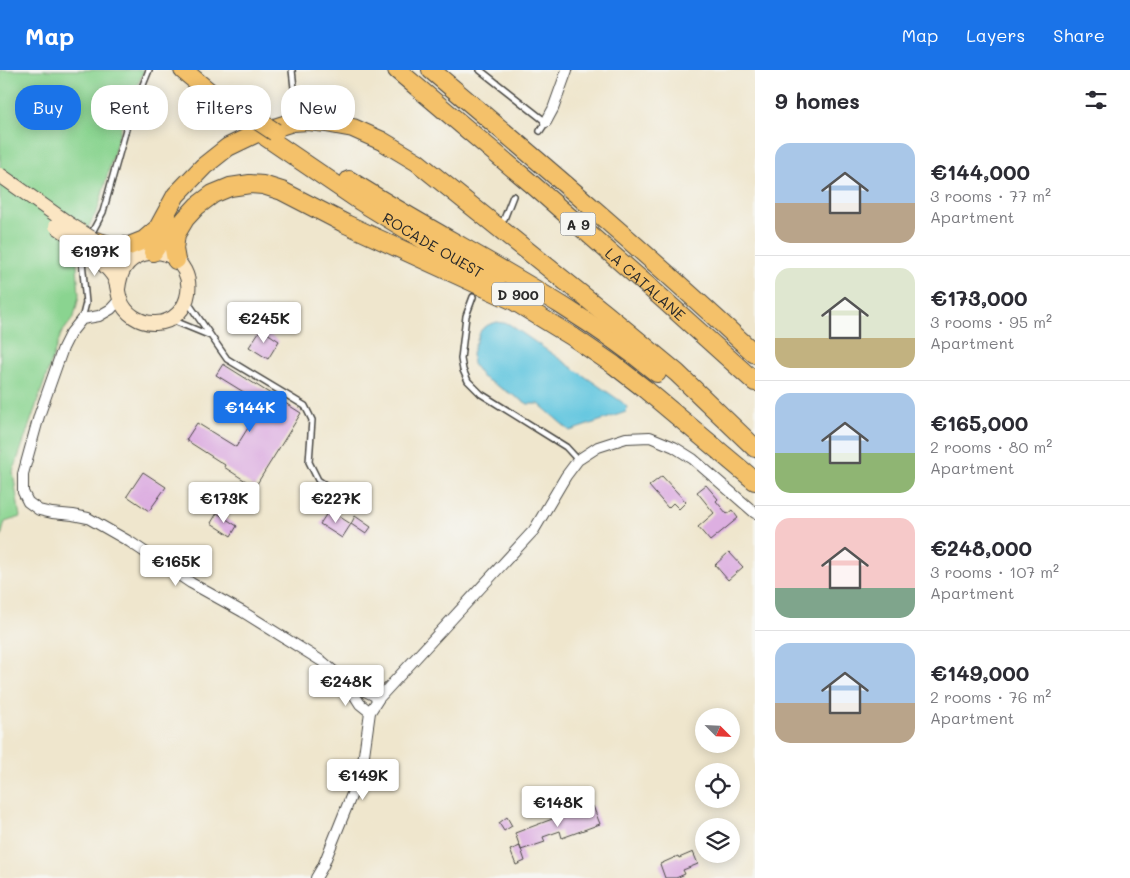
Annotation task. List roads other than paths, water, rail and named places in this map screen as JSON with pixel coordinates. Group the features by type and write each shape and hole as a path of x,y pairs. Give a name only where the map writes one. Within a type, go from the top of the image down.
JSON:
{"highway":[{"name":"ROCADE OUEST","path":"183,70 203,85"},
{"name":"ROCADE OUEST","path":"197,70 213,85"},
{"name":"LA CATALANE","path":"397,70 534,185 755,382"},
{"name":"LA CATALANE","path":"431,70 652,260 755,354"},
{"path":"93,246 129,246 144,240 158,228 176,195 204,166 228,146 255,134 281,126"},
{"path":"355,129 382,141 417,162 606,314 677,374 755,448"},
{"name":"ROCADE OUEST","path":"263,130 360,201 505,286 587,339 638,376 728,448 755,473"},
{"name":"ROCADE OUEST","path":"270,135 576,314 640,359 755,456"},
{"path":"148,253 157,246 180,200 204,166"},
{"path":"176,260 174,249 176,234 197,206 213,194 230,187 250,184 263,185 282,191 346,224 523,306 614,365 755,482"}],"main road":[{"path":"0,175 69,224 93,246 113,275 124,308 131,315 143,322 156,323 170,319 180,311 187,300 189,283 186,274 176,260 165,254 122,255 93,246 79,242 0,186"},
{"path":"119,294 120,278 125,267 134,259 148,253"}],"street":[{"path":"543,126 553,109 567,70"},
{"path":"119,294 111,310 99,316 82,319 70,334 63,348 39,416 23,474 23,492 28,502 39,510 88,518 130,542 191,583 243,612 323,662 345,681 379,698"},
{"path":"316,878 323,866 362,769 370,712 379,698 534,530 566,476 578,460 598,447 626,438 650,437 674,447 693,459 755,513"},
{"path":"345,681 360,704 370,712"}],"lane":[{"path":"82,319 86,303 82,261 83,251 103,212 128,122 149,70"},
{"path":"292,70 294,85"},
{"path":"480,70 543,126"},
{"path":"504,218 513,196"},
{"path":"473,296 466,316 461,359 468,381 481,394 566,448 578,460"},
{"path":"187,300 227,359 305,406 312,420 309,462 318,480 356,506"},
{"path":"170,319 211,336"}],"water":[{"path":"497,322 509,324 622,402 627,407 626,412 570,431 539,404 528,404 482,377 473,364 472,353 481,330"}]}
